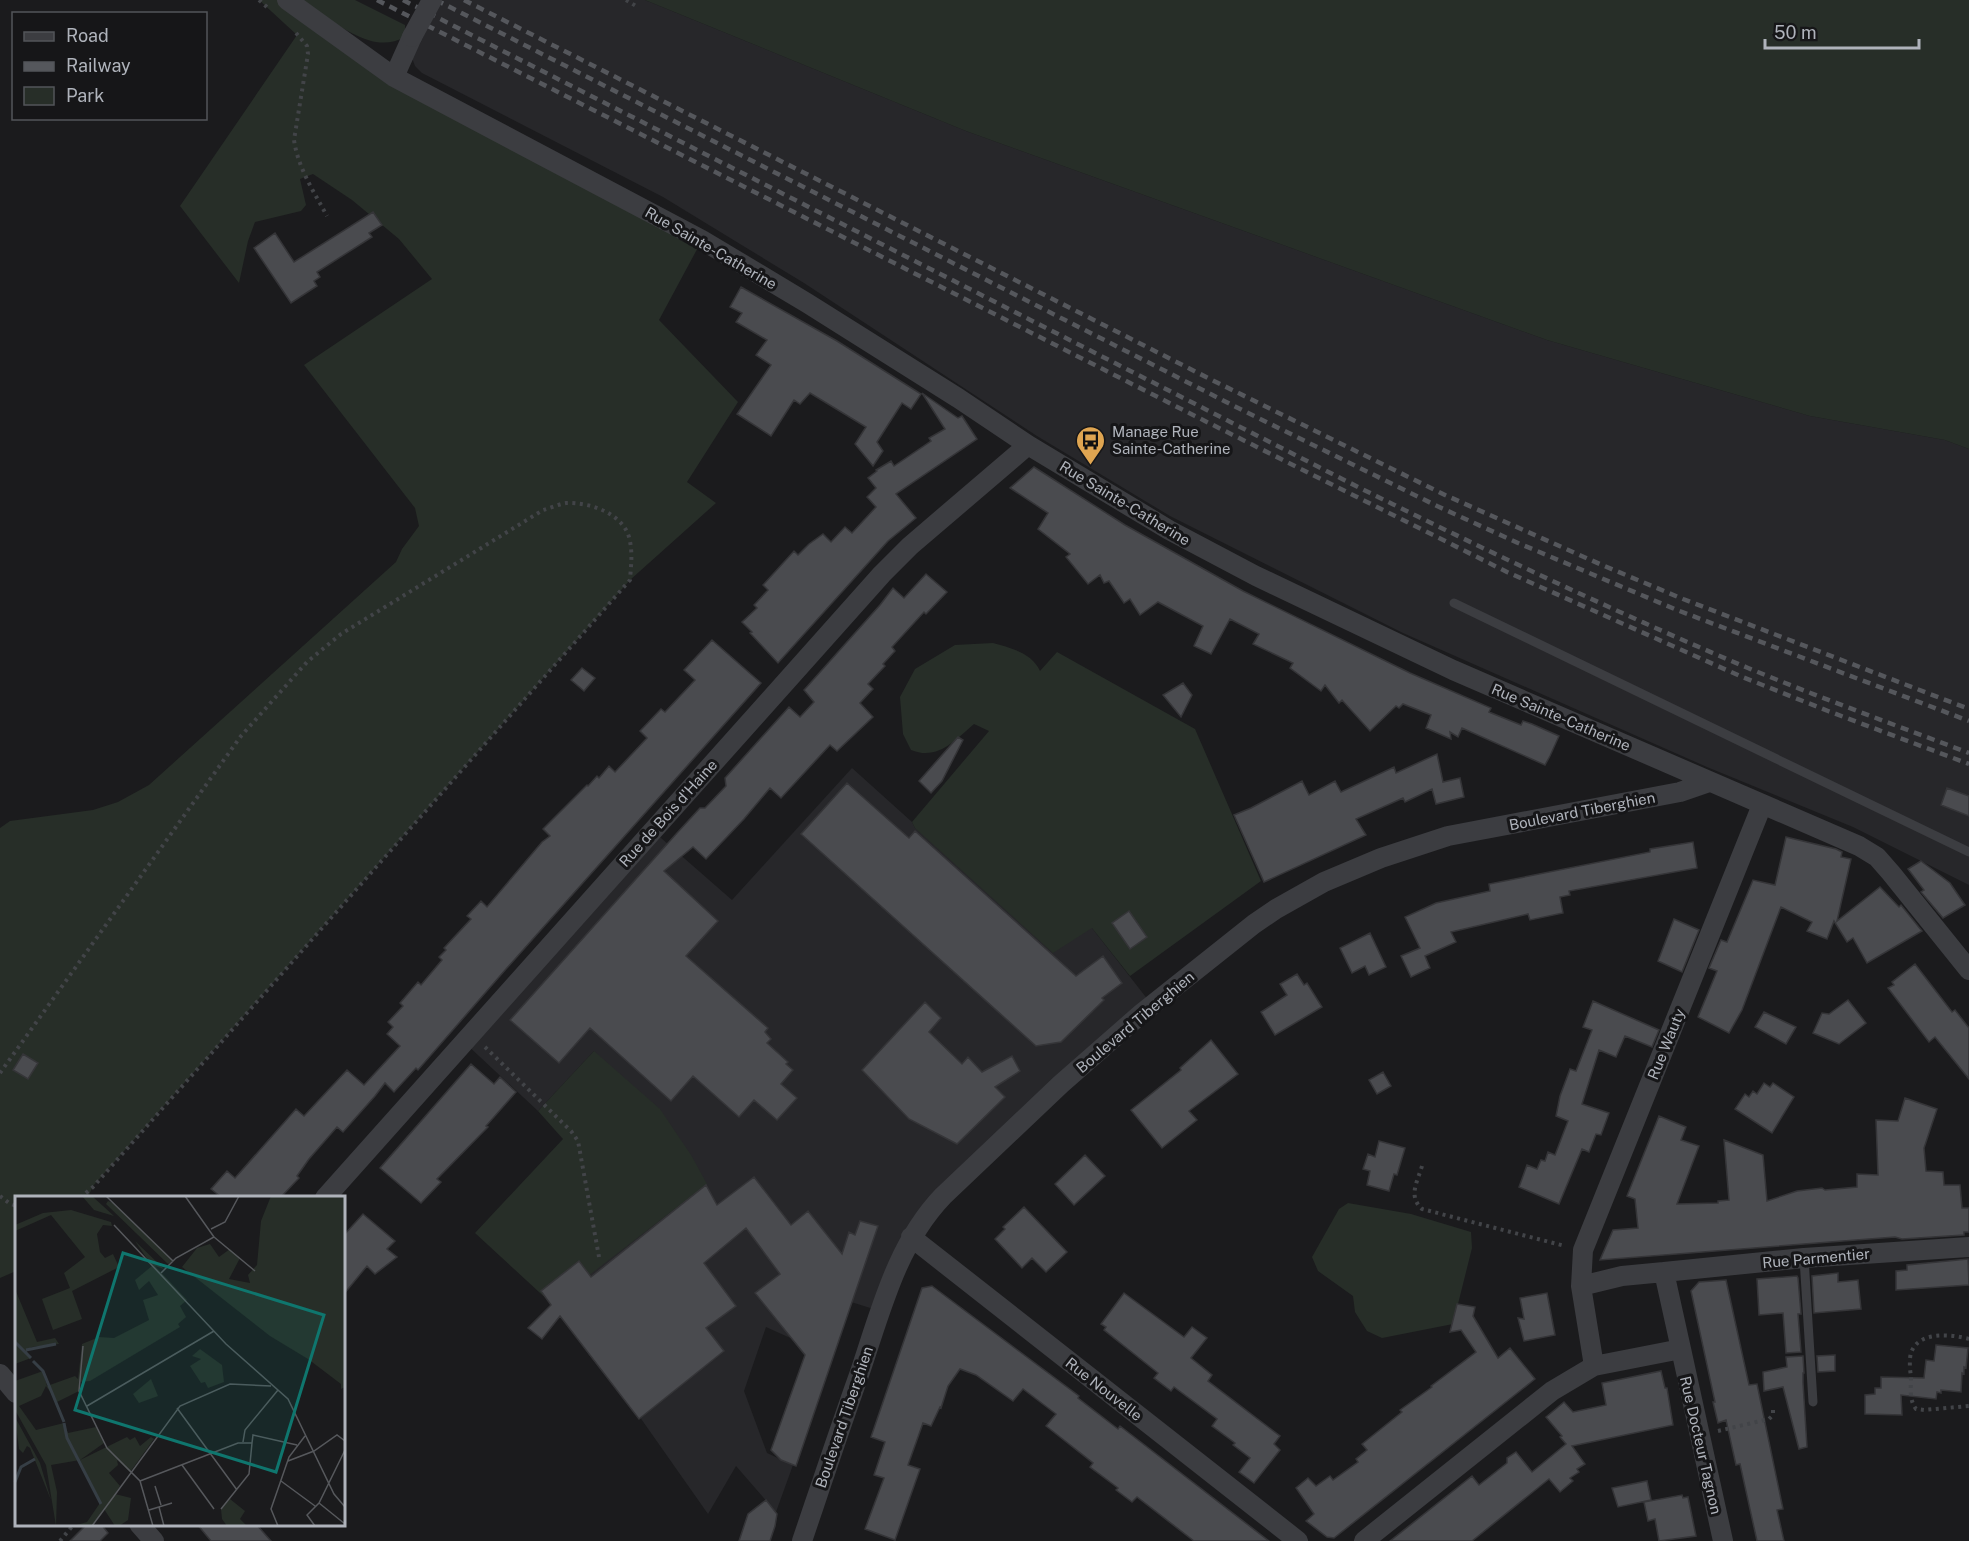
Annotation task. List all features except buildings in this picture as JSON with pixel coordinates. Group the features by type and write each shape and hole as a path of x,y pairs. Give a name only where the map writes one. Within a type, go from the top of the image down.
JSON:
{"street":[{"path":"394,78 432,0"},
{"name":"Rue Sainte-Catherine","path":"281,7 394,78 702,240 932,381 1028,445 1169,530 1256,576 1453,670 1762,806 1859,846 1877,857 1969,970"},
{"name":"Rue de Bois d'Haine","path":"326,1196 882,574 910,546 1028,445"},
{"name":"Boulevard Tiberghien","path":"802,1541 880,1311 896,1269 926,1214 1061,1084 1142,1013 1254,924 1324,882 1354,869 1448,836 1680,792 1709,782"},
{"name":"Rue Wauty","path":"1581,1286 1583,1250 1762,806"},
{"name":"Rue Nouvelle","path":"911,1238 1298,1541"},
{"name":"Rue Parmentier","path":"1581,1286 1622,1276 1804,1258 1969,1247"},
{"path":"1364,1541 1552,1391 1594,1366 1681,1349 1664,1272"},
{"path":"1581,1286 1594,1366"},
{"name":"Rue Docteur Tagnon","path":"1681,1349 1723,1541"},
{"path":"0,1374 15,1392"},
{"path":"141,1526 154,1541"}],"lane":[{"path":"1454,603 1969,852"},
{"path":"1804,1258 1813,1402"}],"path":[{"path":"260,0 281,7"},
{"path":"626,0 636,6"},
{"path":"290,28 301,37 307,46 308,54 294,140 296,152 327,216"},
{"path":"0,1073 241,736 307,662 341,634 543,510 564,503 592,506 614,516 628,534 632,553 630,580 93,1186 81,1196"},
{"path":"471,1035 571,1131 579,1149 599,1257"},
{"path":"1422,1166 1414,1194 1416,1203 1422,1209 1583,1250"},
{"path":"0,1196 15,1206"},
{"path":"1969,1339 1932,1336 1924,1338 1916,1344 1910,1355 1911,1398 1916,1409 1969,1406"},
{"path":"1699,1435 1769,1419 1773,1415 1773,1407"},
{"path":"60,1541 73,1526"}],"shaded area":[{"path":"443,0 645,0 966,131 1547,340 1810,416 1945,440 1969,449 1969,885 1853,827 1707,767 1403,633 1170,516 1037,436 804,283 663,197 422,73 415,66 412,58"},
{"path":"852,768 912,822 915,828 1092,928 1152,1005 950,1189 880,1311 851,1302 797,1341 766,1327 744,1391 767,1453 793,1465 776,1512 736,1466 708,1514 637,1413 589,1355 570,1327 594,1051 538,1111 464,1042 653,831 732,900"}],"green space":[{"path":"259,0 355,0 405,25 405,37 384,43 353,34 324,17 394,78 702,240 659,320 738,402 687,482 716,503 630,580 93,1186 88,1196 15,1196 15,1271 0,1278 0,828 10,821 93,810 118,802 149,785 396,562 402,549 419,526 415,508 304,365 432,279 399,239 352,200 313,174 300,179 306,205 301,211 255,222 248,241 239,283 180,206 297,35"},
{"path":"645,0 1969,0 1969,449 1945,440 1810,416 1547,340 966,131"},
{"path":"993,643 1014,649 1026,656 1040,671 1057,652 1195,729 1261,881 1130,976 1092,928 1053,953 915,828 912,822 989,731 974,724 953,742 938,751 921,753 911,750 903,734 900,697 915,669 955,645"},
{"path":"594,1051 660,1109 691,1155 707,1184 552,1304 475,1233 563,1139 538,1111"},
{"path":"1348,1203 1411,1214 1471,1232 1472,1248 1453,1324 1382,1338 1367,1331 1355,1312 1353,1296 1318,1271 1312,1257 1339,1209"}],"railway":[{"path":"377,0 1507,572 1740,676 1969,764"},
{"path":"403,0 1453,534 1698,647 1830,701 1969,753"},
{"path":"436,0 1236,407 1437,506 1677,610 1969,721"},
{"path":"464,0 1210,379 1445,495 1683,599 1969,709"}],"place":[{"name":"Manage Rue Sainte-Catherine","path":"1091,466"}]}
